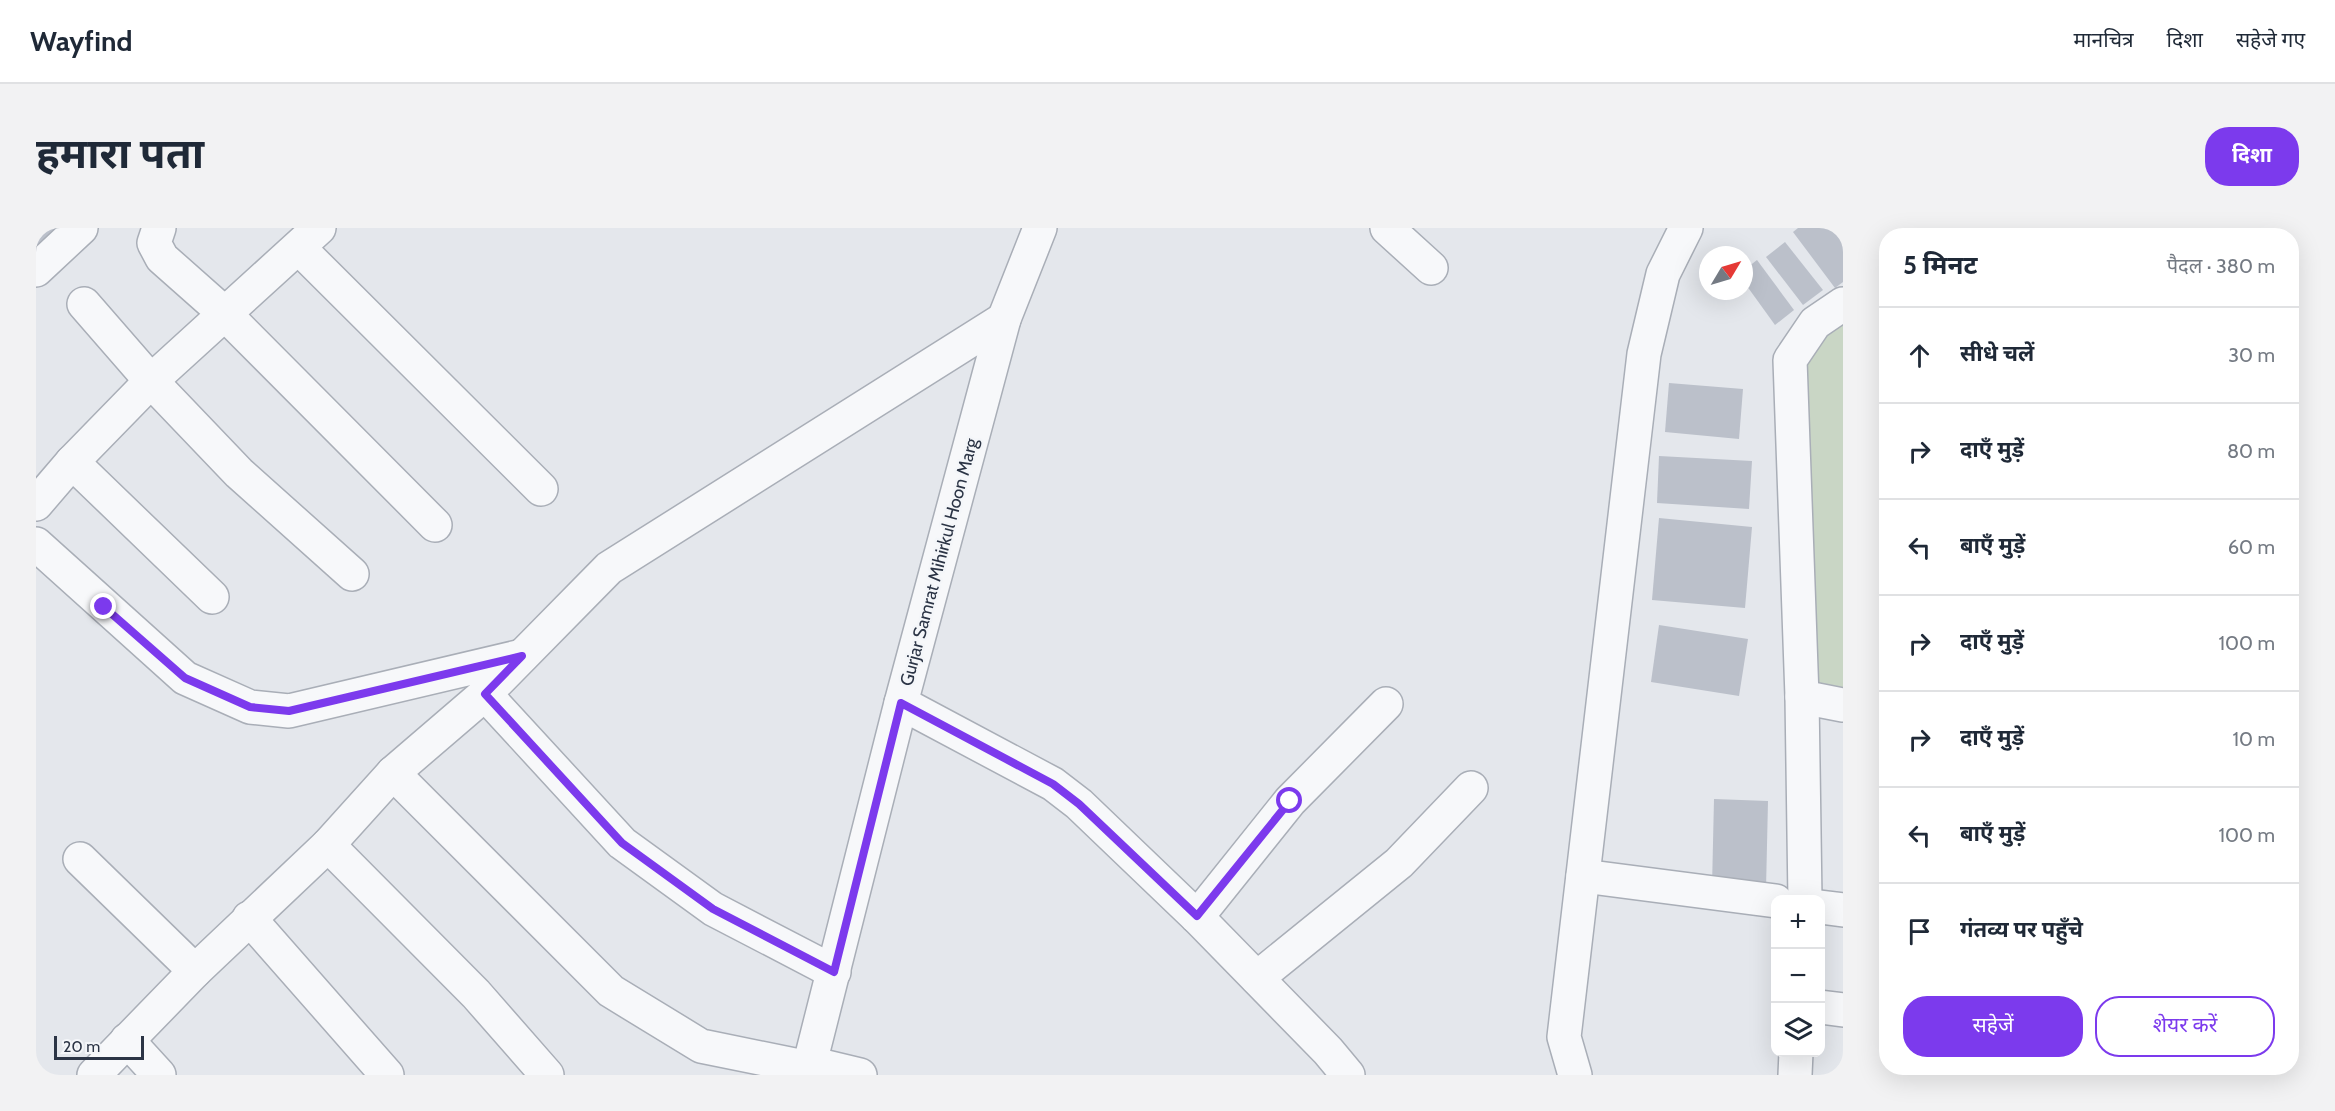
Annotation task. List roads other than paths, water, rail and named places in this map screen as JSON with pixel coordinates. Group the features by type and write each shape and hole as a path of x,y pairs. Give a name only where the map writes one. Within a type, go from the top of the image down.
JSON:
{"street":[{"path":"36,270 81,228"},
{"path":"159,228 154,243 162,258 223,312 435,525"},
{"name":"Gurjar Samrat Mihirkul Hoon Marg","path":"808,1069 901,703 1004,319 1040,228"},
{"path":"1388,228 1431,268"},
{"path":"1575,1075 1564,1037 1644,354 1663,274 1686,228"},
{"path":"36,504 72,462 151,381 223,312 309,238 541,489"},
{"path":"84,304 151,381 239,473 352,574"},
{"path":"1805,895 1802,697 1790,360 1815,323 1843,304"},
{"path":"94,1075 195,971 328,845 393,773 485,694 609,568 1004,319"},
{"path":"72,462 212,597"},
{"path":"36,544 185,678 250,707 289,711 522,656"},
{"path":"485,694 622,843 713,909 834,972"},
{"path":"1802,697 1843,705"},
{"path":"901,703 1053,784 1079,804 1197,916 1328,1051 1348,1075"},
{"path":"1197,916 1290,801 1386,704"},
{"path":"393,773 611,991 701,1046 808,1069 860,1075"},
{"path":"1257,978 1399,863 1471,788"},
{"path":"328,845 476,994 547,1075"},
{"path":"80,859 195,971"},
{"path":"1583,876 1771,900"},
{"path":"1825,908 1843,910"},
{"path":"249,918 387,1075"},
{"path":"1825,1008 1843,1010"},
{"path":"128,1040 159,1075"},
{"path":"1796,1057 1796,1075"}]}
